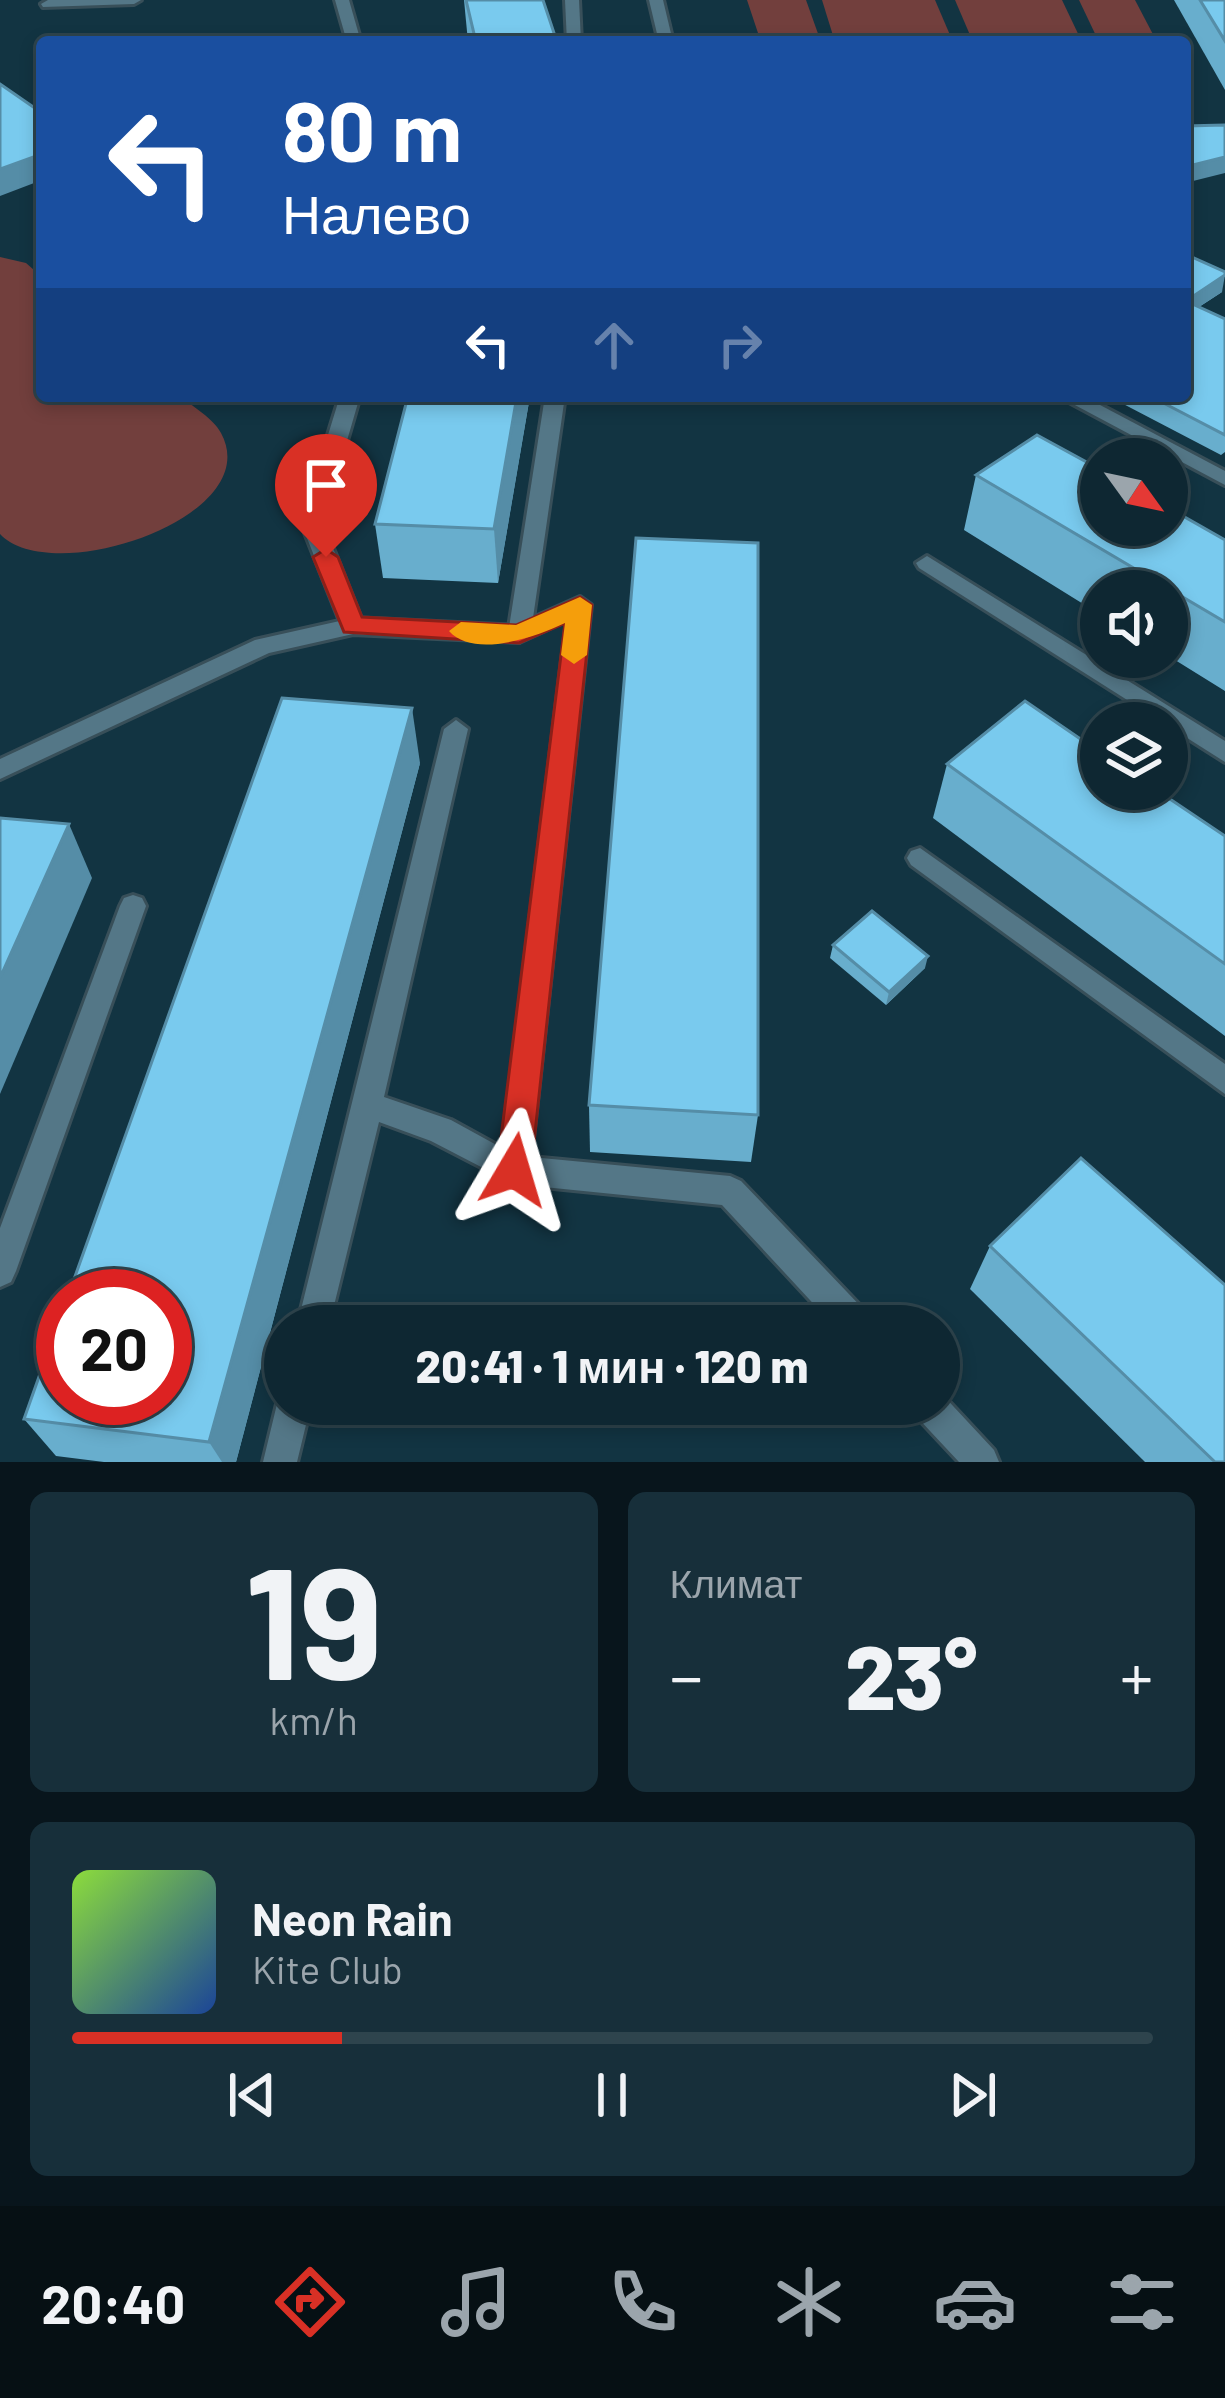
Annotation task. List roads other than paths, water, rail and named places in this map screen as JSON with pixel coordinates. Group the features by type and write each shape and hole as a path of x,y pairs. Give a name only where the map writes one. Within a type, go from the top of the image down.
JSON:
{"street":[{"path":"48,4 134,0"},
{"path":"342,0 352,36"},
{"path":"572,0 574,36"},
{"path":"656,0 665,36"},
{"path":"348,402 312,523 353,626"},
{"path":"519,634 554,402"},
{"path":"1079,402 1225,479"},
{"path":"927,563 1225,753"},
{"path":"0,770 262,646 353,626 519,634 580,605 514,1170"},
{"path":"318,1305 456,729"},
{"path":"920,858 1225,1081"},
{"path":"0,1271 133,906"},
{"path":"368,1106 440,1130 514,1170 730,1191 836,1305"},
{"path":"280,1462 289,1425"},
{"path":"948,1425 982,1462"}]}
